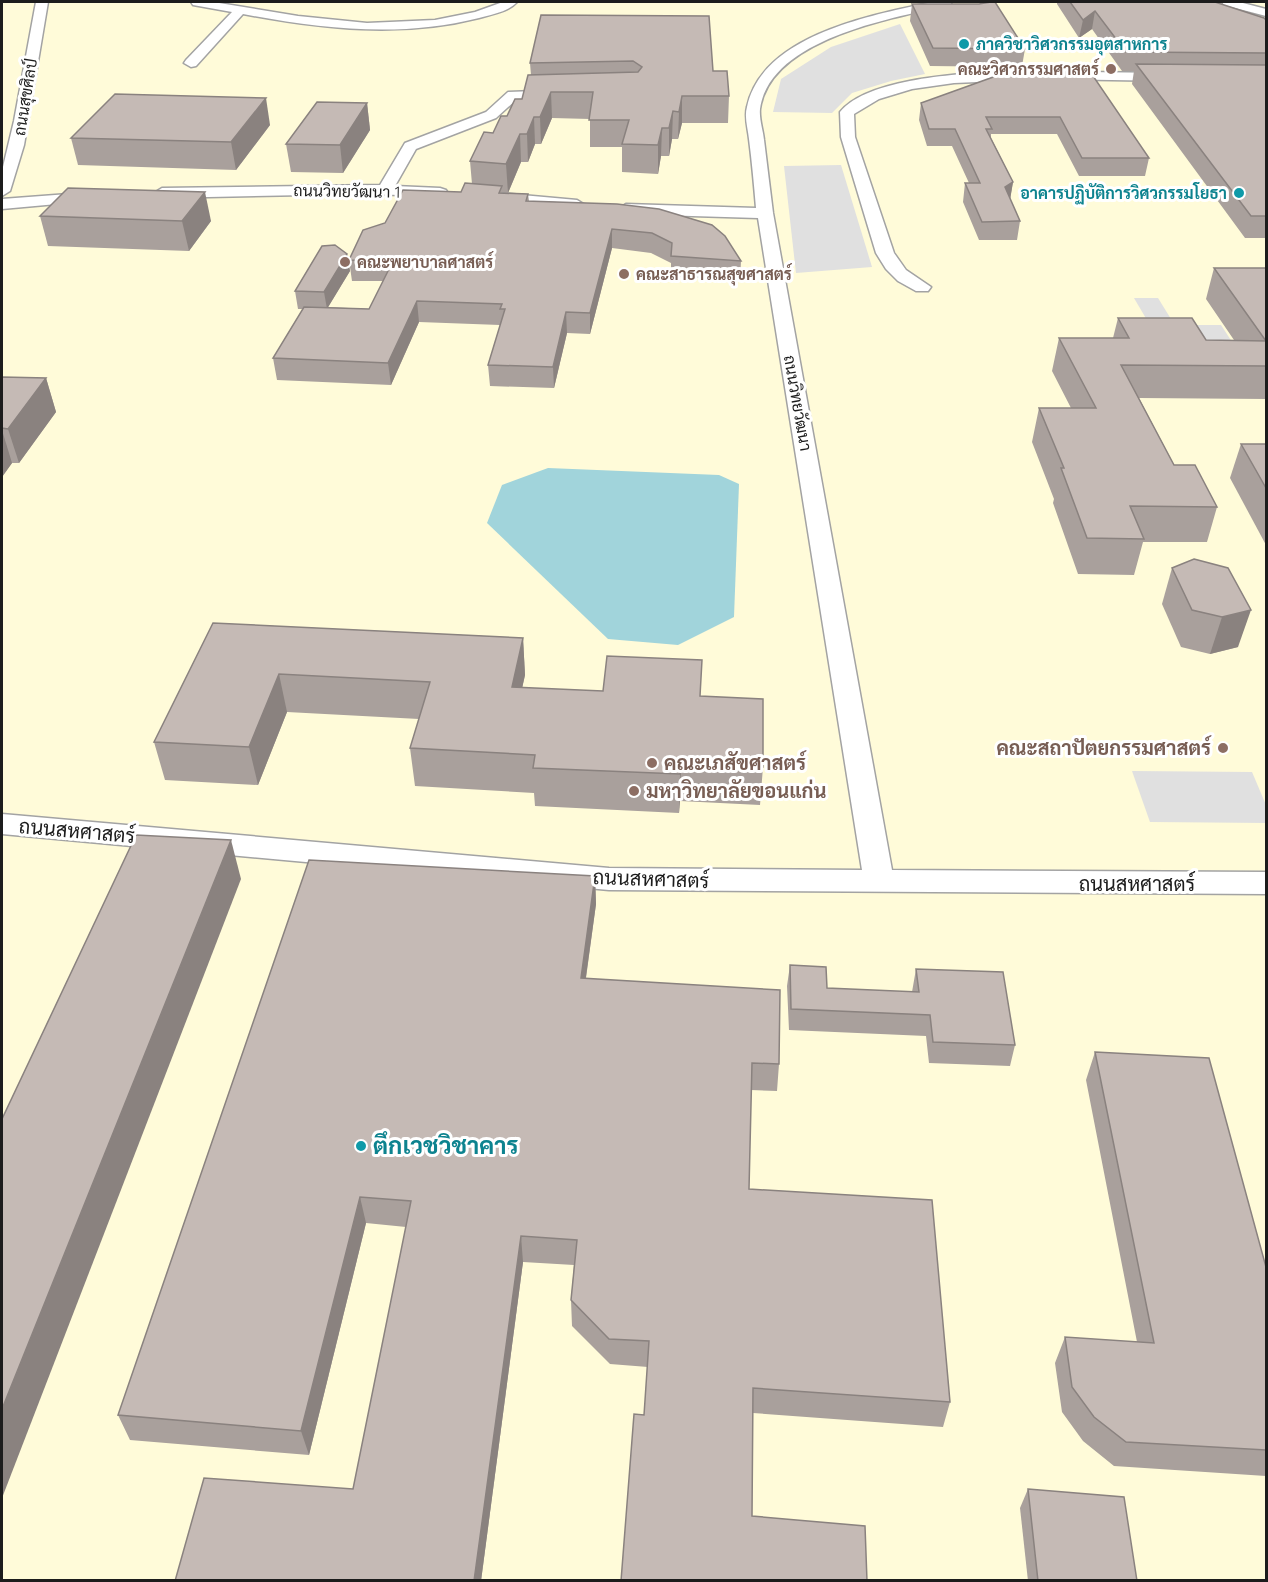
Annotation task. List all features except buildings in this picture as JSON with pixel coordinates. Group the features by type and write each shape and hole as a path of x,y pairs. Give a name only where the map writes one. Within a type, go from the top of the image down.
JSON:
{"street":[{"name":"ถนนสุขศิลป์","path":"2,191 17,144 35,31 42,2"},
{"path":"196,2 345,24 403,26 455,20 511,2"},
{"name":"ถนนวิทยวัฒนา","path":"879,882 765,213 753,110 759,90 766,78 783,59 822,38 903,12 946,2"},
{"path":"1228,2 1266,12"},
{"path":"191,63 240,10"},
{"path":"922,287 905,280 893,269 885,253 848,137 847,112 854,106 866,98 894,89 927,81 972,76 1188,78"},
{"path":"385,190 410,146 491,115 513,95 578,94"},
{"path":"442,134 472,141"},
{"name":"ถนนวิทยวัฒนา 1","path":"144,194 248,190 385,190 454,194"},
{"path":"2,204 109,196"},
{"path":"477,196 600,207 765,213"},
{"name":"ถนนสหศาสตร์","path":"2,824 609,879 1266,883"}],"shaded area":[{"name":"มหาวิทยาลัยขอนแก่น","path":"2,2 1266,2 1266,1580 2,1580"},
{"path":"900,24 925,74 852,93 832,113 773,112 781,79 831,47"},
{"path":"841,165 872,267 796,273 784,166"},
{"path":"1134,298 1158,298 1179,332 1154,332"},
{"path":"1192,325 1221,325 1236,348 1206,348"},
{"path":"1132,771 1252,772 1266,805 1266,823 1150,822"}],"water":[{"path":"548,468 719,475 739,484 734,617 678,645 608,639 487,523 502,485"}],"place":[{"name":"ภาควิชาวิศวกรรมอุตสาหการ","path":"964,44"},
{"name":"คณะวิศวกรรมศาสตร์","path":"1111,69"},
{"name":"อาคารปฏิบัติการวิศวกรรมโยธา","path":"1239,193"},
{"name":"คณะพยาบาลศาสตร์","path":"345,262"},
{"name":"คณะสาธารณสุขศาสตร์","path":"624,274"},
{"name":"คณะสถาปัตยกรรมศาสตร์","path":"1223,748"},
{"name":"คณะเภสัขศาสตร์","path":"652,763"},
{"name":"มหาวิทยาลัยขอนแก่น","path":"634,791"},
{"name":"ตึกเวชวิชาคาร","path":"361,1146"}]}
